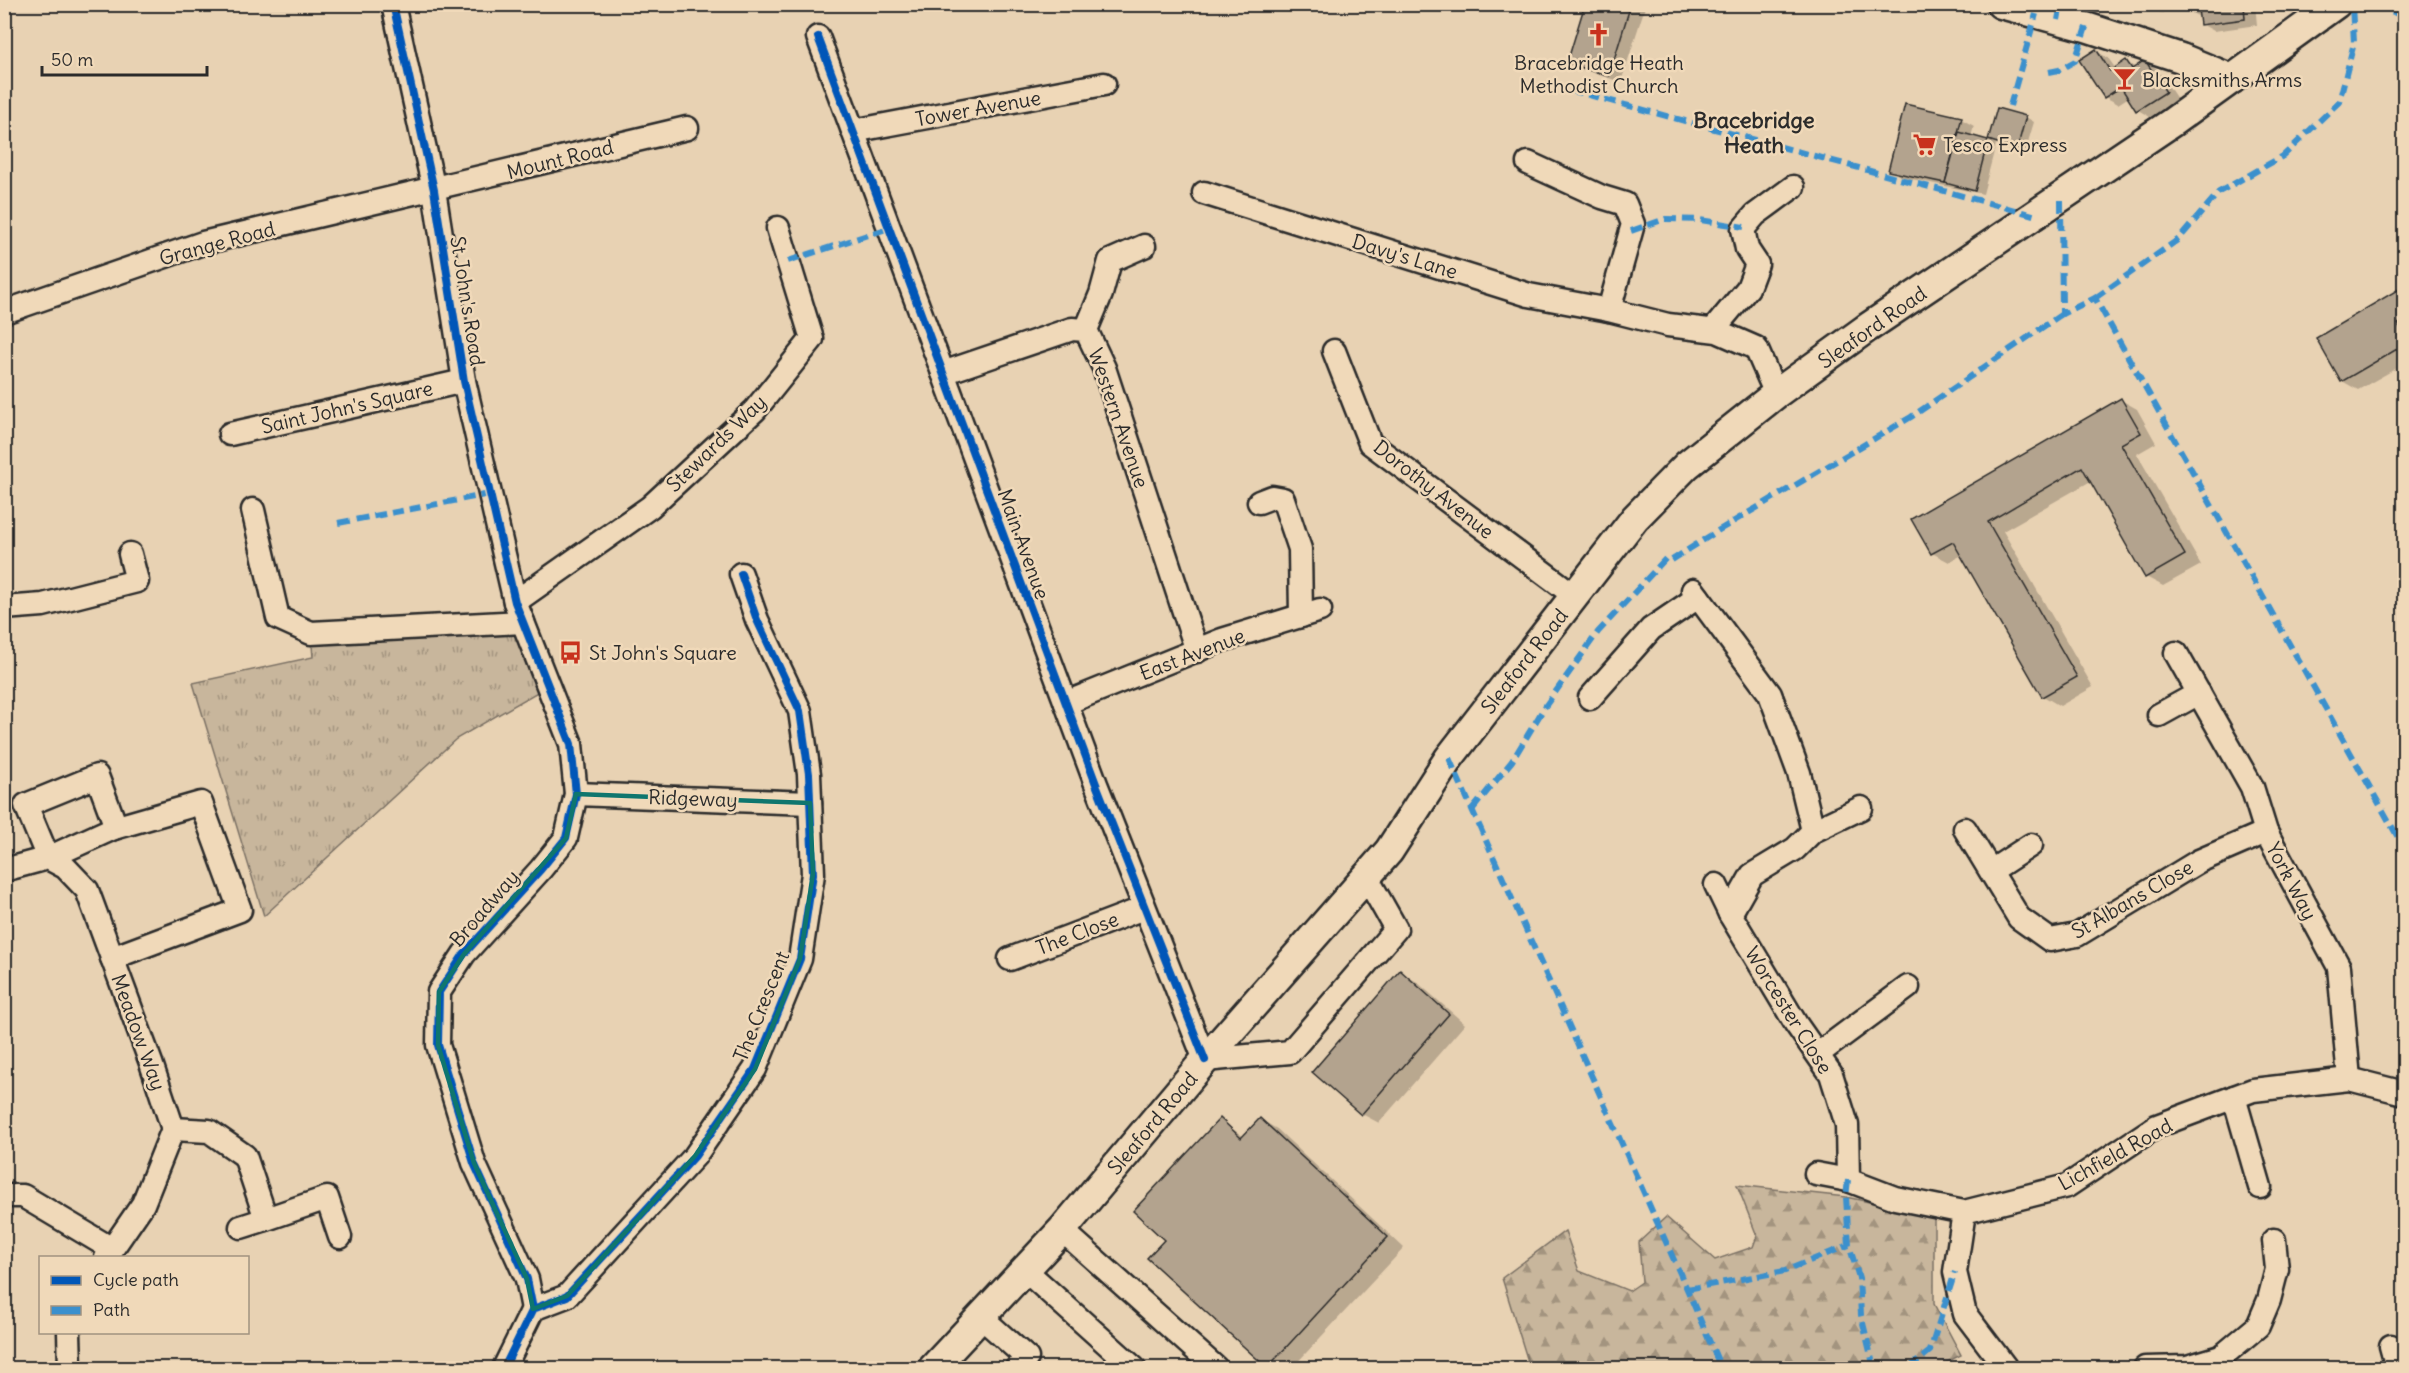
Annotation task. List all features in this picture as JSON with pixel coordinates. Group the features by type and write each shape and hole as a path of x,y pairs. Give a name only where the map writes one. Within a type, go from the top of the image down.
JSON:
{"main road":[{"path":"2001,4 2086,27 2181,58 2232,79"},
{"name":"Sleaford Road","path":"933,1368 1062,1230 1205,1060 1389,851 1449,758 1635,518 1687,465 1776,394 1867,328 2061,200 2336,4"}],"street":[{"name":"St John's Road","path":"393,4 434,190 464,381 519,612"},
{"name":"Main Avenue","path":"818,37 1066,703 1205,1060"},
{"name":"Tower Avenue","path":"853,131 1104,84"},
{"name":"Mount Road","path":"434,190 687,128"},
{"path":"1528,163 1602,197 1625,204 1633,225 1609,310"},
{"path":"1713,330 1748,288 1757,264 1747,249 1743,228 1755,215 1794,187"},
{"name":"Grange Road","path":"4,312 203,243 434,190"},
{"name":"Davy's Lane","path":"1204,194 1529,295 1609,310 1668,325 1713,330 1756,348 1776,394"},
{"name":"Stewards Way","path":"519,612 650,507 754,410 812,339 778,228"},
{"path":"1086,330 1101,294 1110,261 1144,246"},
{"name":"Western Avenue","path":"943,373 1054,334 1072,329 1086,330 1104,368 1197,651"},
{"name":"Dorothy Avenue","path":"1334,351 1370,443 1575,596"},
{"name":"Saint John's Square","path":"230,434 464,381"},
{"name":"East Avenue","path":"1066,703 1222,640 1310,613 1300,549 1283,499 1272,497 1258,502"},
{"path":"253,510 278,618 311,633 519,612"},
{"path":"4,608 44,605 137,580 130,554"},
{"name":"The Crescent","path":"533,1309 567,1296 695,1156 755,1069 800,959 813,874 810,774 800,711 757,620 741,574"},
{"path":"1590,698 1651,629 1696,594 1770,694 1799,773 1813,831"},
{"name":"Broadway","path":"519,612 571,744 576,794 566,838 464,954 439,992 438,1045 474,1163 527,1279 533,1309"},
{"name":"York Way","path":"2176,653 2252,787 2266,832 2339,967 2349,1080"},
{"path":"2159,715 2199,693"},
{"path":"48,858 26,805 97,776 116,827 114,828"},
{"name":"Ridgeway","path":"576,794 810,803"},
{"path":"4,870 48,858 114,828 201,802 240,910 112,958"},
{"path":"1730,914 1752,875 1795,849 1813,831 1861,808"},
{"name":"St Albans Close","path":"1965,829 2019,918 2050,940 2077,935 2199,861 2266,832"},
{"path":"1991,871 2031,845"},
{"name":"Meadow Way","path":"48,858 65,867 87,890 173,1129"},
{"path":"1205,1060 1290,1052 1396,929 1366,876"},
{"name":"Worcester Close","path":"1716,885 1730,914 1796,1024 1832,1074 1847,1125 1848,1180"},
{"name":"The Close","path":"1010,958 1144,908"},
{"path":"1818,1054 1908,987"},
{"name":"Lichfield Road","path":"1964,1212 2067,1186 2157,1126 2253,1090 2349,1080 2404,1093"},
{"path":"2234,1097 2260,1187"},
{"path":"4,1196 23,1196 109,1253 144,1204 173,1129 208,1131 245,1156 266,1219"},
{"path":"1816,1174 1848,1180 1895,1198 1964,1212 1955,1272 1965,1314 2006,1368"},
{"path":"241,1227 327,1198 340,1237"},
{"path":"1062,1230 1216,1368"},
{"path":"2145,1368 2210,1364 2258,1326 2269,1300 2277,1269 2274,1240"},
{"path":"1025,1270 1121,1364"},
{"path":"504,1368 533,1309"},
{"path":"981,1317 1027,1358 1017,1368"},
{"path":"69,1334 70,1368"},
{"path":"2391,1346 2397,1368"}],"highlighted area":[{"path":"576,794 810,803 813,874 800,959 755,1069 695,1156 567,1296 533,1309 527,1279 474,1163 438,1045 439,992 464,954 566,838"}],"green space":[{"path":"523,622 548,686 456,739 264,916 193,683 313,657 311,633"},
{"path":"1737,1185 1846,1197 1934,1216 1934,1304 1961,1355 1935,1368 1530,1368 1502,1278 1565,1231 1579,1271 1629,1291 1642,1282 1639,1242 1666,1217 1715,1260 1753,1247 1757,1236"}],"building":[{"name":"Bracebridge Heath Methodist Church","path":"1585,4 1631,4 1609,76 1567,63"},
{"path":"2183,4 2244,4 2245,19 2200,25 2198,9 2184,11"},
{"name":"Blacksmiths Arms","path":"2096,49 2110,71 2126,60 2132,69 2145,60 2166,92 2136,111 2121,87 2104,98 2079,60"},
{"name":"Tesco Express","path":"1905,104 1962,117 1945,183 1888,171"},
{"path":"1997,108 2026,116 2017,149 1988,140"},
{"path":"1959,132 1988,140 1975,191 1945,183"},
{"path":"2404,286 2404,321 2398,324 2404,335 2404,345 2341,382 2316,338"},
{"path":"2121,398 2141,433 2121,444 2185,555 2145,578 2082,467 1988,522 2077,677 2042,697 1953,542 1931,554 1911,519"},
{"path":"1400,970 1449,1014 1361,1115 1312,1072"},
{"path":"1220,1118 1241,1138 1260,1118 1388,1237 1267,1368 1147,1258 1164,1240 1133,1211"}],"marked path":[{"path":"2058,20 2061,4"},
{"path":"2095,298 2179,239 2219,192 2283,156 2339,102 2354,43 2352,4"},
{"path":"2376,4 2404,17"},
{"path":"2010,106 2036,14"},
{"path":"2049,72 2059,70 2075,61 2086,27"},
{"path":"1570,90 2037,216"},
{"path":"2061,200 2062,314 2095,298 2404,848"},
{"path":"1631,231 1665,219 1700,220 1744,227"},
{"path":"788,261 889,228"},
{"path":"1672,560 1911,417 2062,314"},
{"path":"338,523 490,494"},
{"path":"1472,810 1512,761 1544,708 1598,632 1668,556"},
{"path":"1449,758 1721,1368"},
{"path":"1848,1180 1846,1197 1849,1245 1859,1278 1861,1315 1874,1368"},
{"path":"1687,1289 1785,1271 1849,1245"},
{"path":"1909,1368 1930,1351 1955,1272"}],"cycle path":[{"path":"393,4 434,190 464,381 515,602 571,744 576,794 566,838 464,954 439,992 438,1045 474,1163 527,1279 533,1309"},
{"path":"818,37 1096,784 1205,1060"},
{"path":"504,1368 533,1309 567,1296 695,1156 755,1069 800,959 813,874 809,774 800,711 757,620 741,574"}],"place":[{"name":"Bracebridge Heath Methodist Church","path":"1599,34"},
{"name":"Blacksmiths Arms","path":"2124,79"},
{"name":"Tesco Express","path":"1925,144"},
{"name":"St John's Square","path":"571,652"}],"district":[{"name":"Bracebridge Heath","path":"1754,132"}]}
